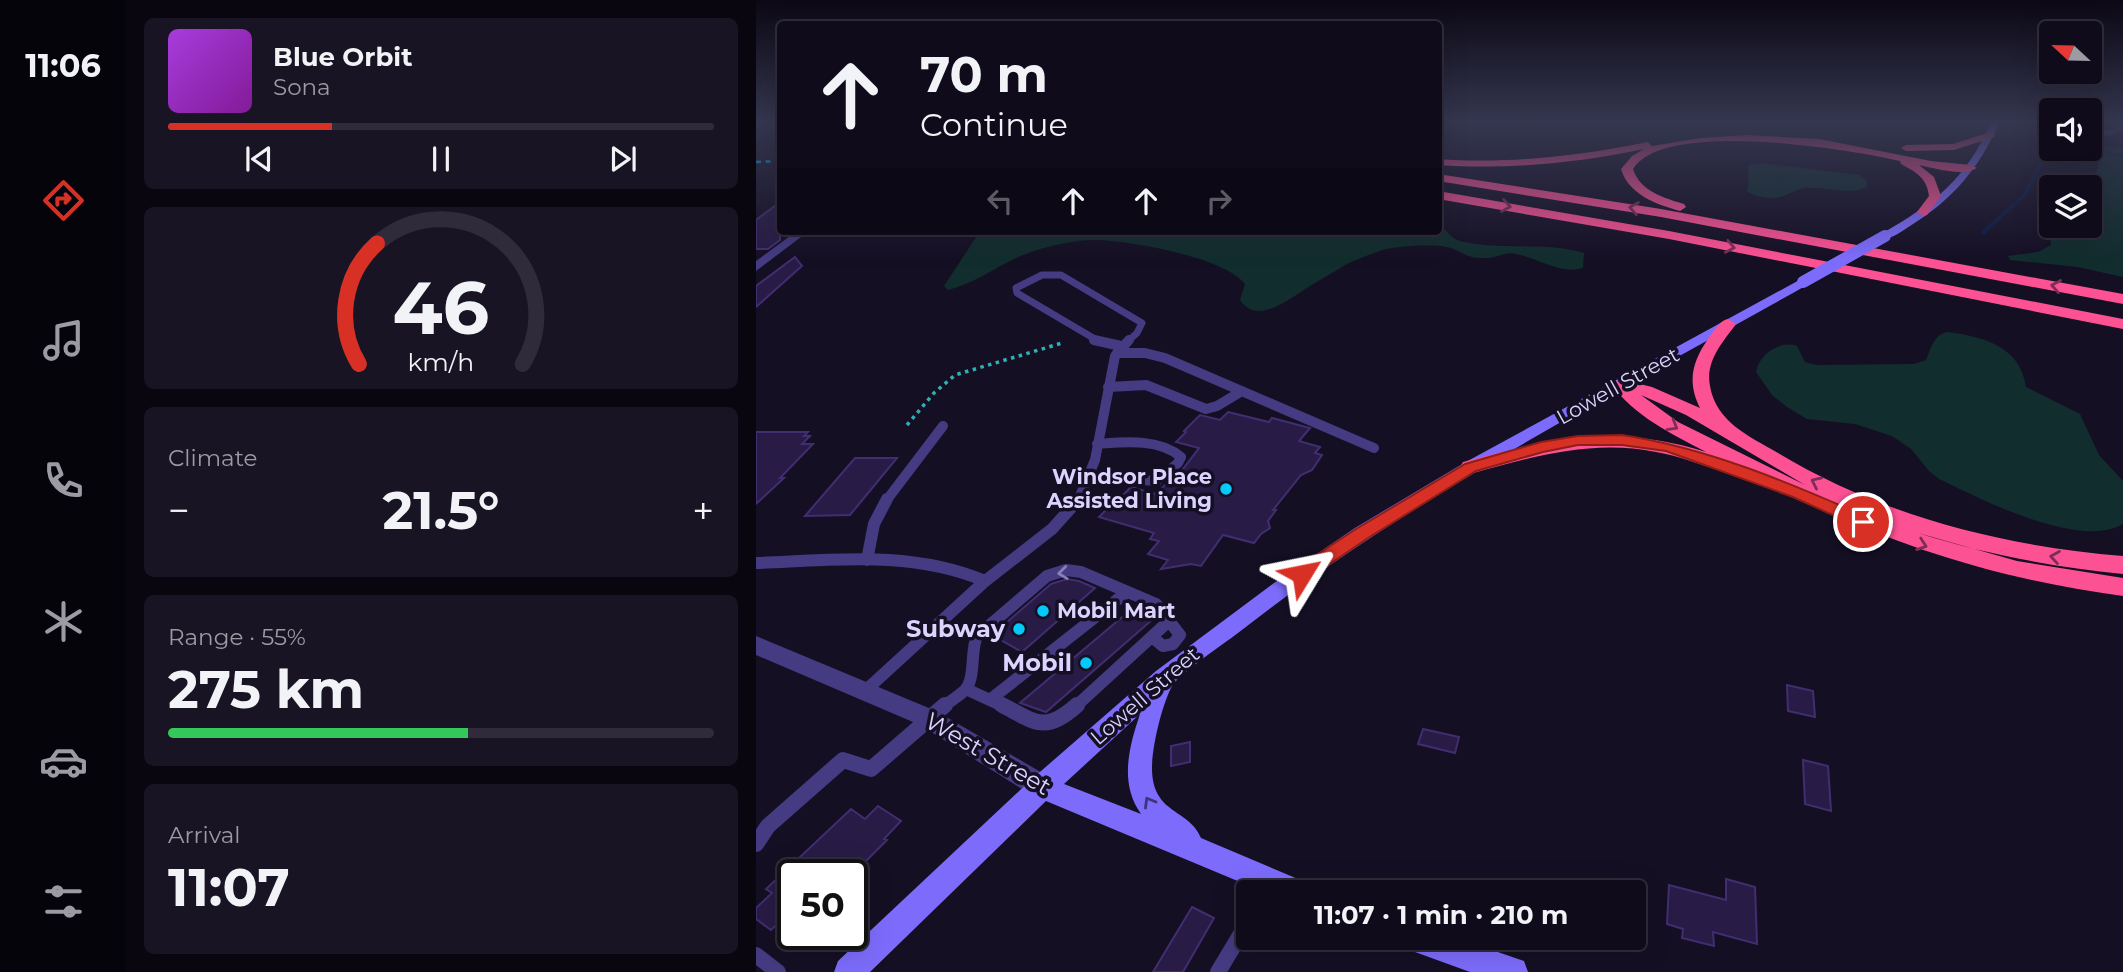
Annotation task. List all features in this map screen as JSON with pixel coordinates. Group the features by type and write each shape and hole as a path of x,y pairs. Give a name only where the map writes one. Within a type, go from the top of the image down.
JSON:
{"highway":[{"path":"1627,168 1630,180 1636,187 1666,203 1846,247"},
{"path":"1914,168 1928,177 1934,185 1935,196 1923,212"},
{"path":"1442,178 1661,213 2123,299"},
{"path":"1442,196 2123,324"},
{"path":"1876,276 2123,338"},
{"path":"1728,324 1704,356 1699,379 1710,408 1730,431"},
{"path":"1620,384 1675,401 1806,478 1922,525 2004,548 2075,561 2123,565"},
{"path":"1620,384 1638,404 1669,424 1799,493"},
{"path":"1470,467 1567,442 1600,439 1634,441 1693,454 1799,493 1885,531 1938,550 2049,577 2123,587"}],"main road":[{"name":"Lowell Street","path":"849,972 1042,787 1164,678 1181,651 1470,467 1885,236 1957,186 1971,168"},
{"name":"West Street","path":"1164,678 1141,754 1142,789 1149,804 1160,818 1221,859 1260,880"},
{"name":"West Street","path":"1042,787 1221,859"},
{"path":"1449,950 1513,972"}],"street":[{"path":"756,267 799,235"},
{"name":"West Street","path":"756,645 928,718 1042,787"}],"lane":[{"path":"865,691 985,581 1070,511 1087,481 1119,350 1141,329 1141,321 1063,276 1046,275 1016,288 1017,293 1095,341 1119,350 1165,358 1374,448"},
{"path":"1108,387 1146,385 1206,409 1217,407 1242,391"},
{"path":"867,560 868,538 879,512 943,426"},
{"path":"1087,481 1112,478 1157,481 1178,463 1181,457 1172,450 1142,444 1097,444"},
{"path":"756,563 867,560 940,564 966,570 985,581"},
{"path":"756,844 768,825 843,760 871,769 928,718 966,689 970,682 972,647 977,636 1047,576 1066,570 1081,572 1156,604 1180,635 1181,651 1163,646 1152,637"},
{"path":"991,699 1127,592"},
{"path":"966,689 991,699 1032,723 1051,723 1068,713 1170,621"},
{"path":"1218,972 1236,942"},
{"path":"756,955 778,972"}],"path":[{"path":"907,425 934,393 955,375 1062,343"}],"green space":[{"path":"1748,168 1806,168 1859,175 1867,180 1867,187 1860,190 1808,188 1777,198 1752,194 1747,191"},
{"path":"2097,168 2123,168 2123,277 2078,267 2010,260 2008,256 2038,252 2051,245 2050,238 2102,238 2102,175 2090,175 2097,172"},
{"path":"1442,228 1457,240 1475,244 1553,247 1584,253 1583,268 1575,270 1558,268 1512,253 1479,258 1445,246 1397,247 1351,262 1285,302 1256,311 1247,308 1240,300 1245,284 1234,274 1197,258 1109,241 1070,242 1038,250 1020,256 959,287 948,290 944,286 977,235 1442,235"},
{"path":"1948,332 1975,337 1998,346 2016,362 2026,387 2080,414 2099,455 2123,481 2123,524 2104,530 2082,531 2030,519 2004,509 1939,479 1911,449 1892,436 1855,424 1807,419 1772,395 1756,372 1766,354 1784,345 1797,346 1805,362 1816,365 1914,364 1926,360 1936,339"}],"building":[{"path":"777,204 777,235 780,235 780,240 768,249 756,249 756,220"},
{"path":"795,257 802,266 756,307 756,286"},
{"name":"Windsor Place Assisted Living","path":"1228,412 1269,422 1272,418 1310,428 1299,441 1320,447 1315,453 1322,455 1312,470 1301,475 1273,510 1276,510 1268,521 1270,528 1254,543 1223,535 1201,566 1191,564 1161,569 1168,560 1148,554 1159,541 1150,539 1154,533 1099,517 1106,510 1108,502 1120,498 1131,487 1155,494 1183,469 1199,448 1176,442 1186,432 1184,431 1200,415 1220,420"},
{"path":"756,432 808,432 804,436 810,436 802,444 813,444 780,478 784,478 756,504"},
{"path":"855,458 897,458 850,515 805,516"},
{"name":"Mobil Mart","path":"1067,579 1095,588 1022,652 992,635 1051,584"},
{"name":"Mobil","path":"1133,608 1152,620 1046,712 1020,703"},
{"path":"1787,685 1813,691 1815,717 1788,711"},
{"path":"1423,729 1459,737 1455,753 1418,744"},
{"path":"1190,742 1190,762 1171,766 1171,746"},
{"path":"1803,760 1828,766 1831,811 1805,804"},
{"path":"878,806 901,821 868,859 798,859 851,809 865,819"},
{"path":"777,879 777,924 771,930 756,919 756,908 772,893 766,889"},
{"path":"1726,879 1755,887 1757,944 1713,932 1714,946 1682,938 1683,929 1667,924 1669,885 1726,900"},
{"path":"1192,907 1214,918 1183,972 1153,972"}],"waterway":[{"path":"1998,219 2025,195 2038,168"},
{"path":"1983,233 2000,217"}],"place":[{"name":"Windsor Place Assisted Living","path":"1226,489"},
{"name":"Mobil Mart","path":"1043,611"},
{"name":"Subway","path":"1019,629"},
{"name":"Mobil","path":"1086,663"}],"route":[{"path":"1302,574 1362,533 1470,467 1541,447 1578,441 1622,440 1668,447 1799,493 1863,522"}]}
